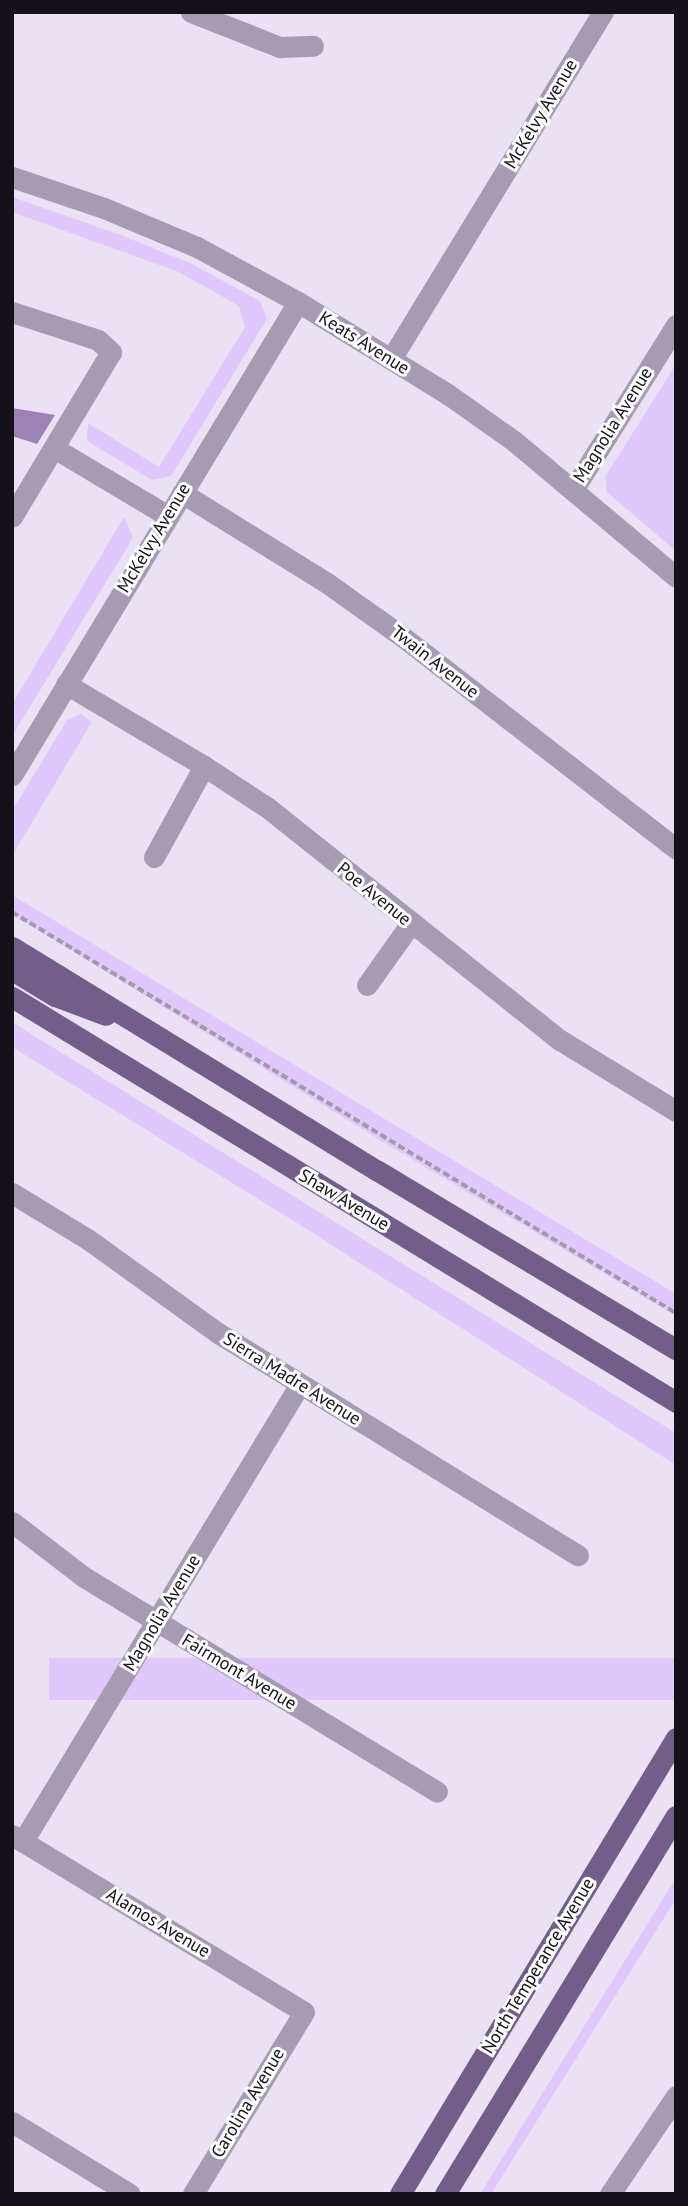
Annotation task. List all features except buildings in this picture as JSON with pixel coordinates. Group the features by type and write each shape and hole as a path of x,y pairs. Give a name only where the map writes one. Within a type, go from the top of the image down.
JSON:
{"main road":[{"path":"12,947 676,1349"},
{"path":"12,970 55,996 151,1031"},
{"name":"Shaw Avenue","path":"12,997 676,1402"},
{"name":"North Temperance Avenue","path":"400,2194 676,1738"},
{"path":"445,2194 676,1816"}],"street":[{"path":"191,12 280,47 313,46"},
{"name":"McKelvy Avenue","path":"391,359 603,12"},
{"name":"Keats Avenue","path":"12,177 104,208 197,247 298,302 391,359 503,434 676,577"},
{"name":"McKelvy Avenue","path":"12,775 298,302"},
{"path":"12,312 99,340 111,352 12,517"},
{"name":"Magnolia Avenue","path":"573,490 676,325"},
{"path":"54,448 168,516"},
{"name":"Twain Avenue","path":"182,493 327,583 403,637 676,849"},
{"name":"Poe Avenue","path":"66,684 204,766 268,808 560,1040 676,1111"},
{"path":"154,857 204,766"},
{"path":"367,985 411,923"},
{"name":"Sierra Madre Avenue","path":"12,1193 89,1240 218,1333 578,1555"},
{"name":"Magnolia Avenue","path":"17,1838 156,1622 300,1384"},
{"name":"Fairmont Avenue","path":"12,1522 84,1577 436,1792"},
{"name":"Alamos Avenue","path":"17,1838 303,2012"},
{"name":"Carolina Avenue","path":"193,2194 303,2012"},
{"path":"610,2194 676,2096"},
{"path":"12,2122 130,2194"}],"path":[{"path":"12,912 676,1313"}],"shaded area":[{"path":"12,197 121,235 192,264 260,301 267,319 171,476 152,480 87,441 88,423 159,467 245,327 239,306 179,272 12,212"},
{"path":"676,364 676,551 607,492 605,477"},
{"path":"12,408 55,415 37,444 12,436"},
{"path":"124,517 133,538 12,736 12,704"},
{"path":"81,714 92,722 12,856 12,811 67,720"},
{"path":"12,895 676,1294 676,1316 398,1151 12,914"},
{"path":"12,1022 676,1433 676,1465 297,1223 12,1047"},
{"path":"49,1658 676,1658 676,1700 49,1700"},
{"path":"676,1878 676,1899 491,2194 480,2194"}]}
